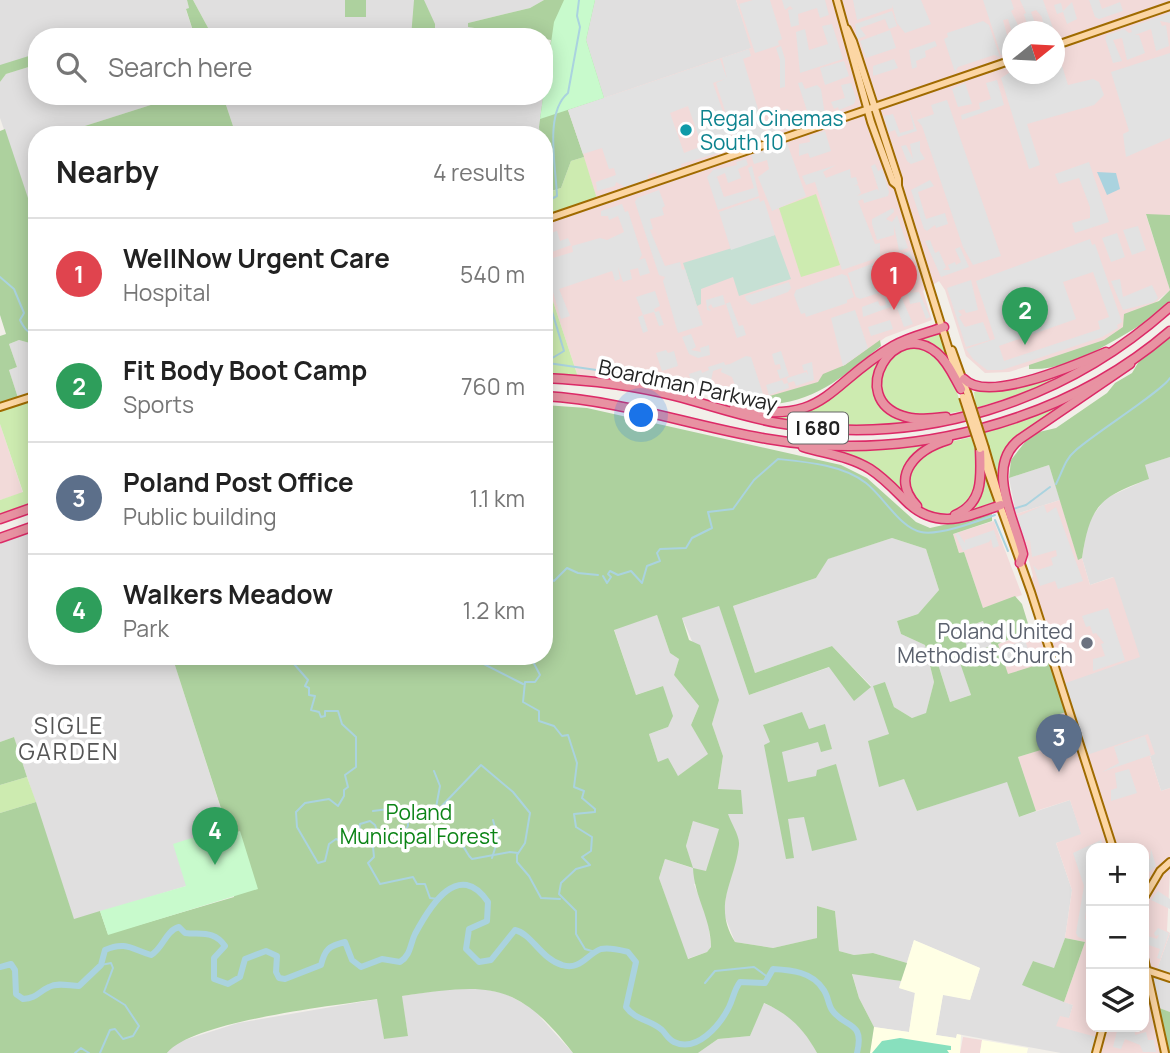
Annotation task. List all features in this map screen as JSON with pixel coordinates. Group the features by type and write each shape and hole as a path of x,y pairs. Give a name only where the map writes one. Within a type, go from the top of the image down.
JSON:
{"highway":[{"name":"Boardman Parkway","path":"553,379 601,383 676,397 760,419 835,430 903,429 963,417 1052,387 1092,366 1170,307"},
{"path":"676,397 760,413 796,410 826,398 892,346 944,327"},
{"name":"Boardman Parkway","path":"553,397 634,407 783,442 888,444 977,430 1021,416 1070,395 1170,331"},
{"path":"964,379 969,385 980,388 1032,379 1059,372 1125,343"},
{"path":"963,417 913,418 898,415 880,397 877,378 881,365 891,352 906,345 918,344 940,355 964,394"},
{"path":"1020,564 1021,547 1004,486 1003,465 1007,453 1027,434 1122,372 1141,352"},
{"path":"977,430 932,445 916,456 906,477 913,501 926,512 940,517 956,515 966,510 979,490 983,448"},
{"path":"783,442 862,465 879,476 919,513 935,520 954,520 1001,505"},
{"path":"0,519 28,509"},
{"path":"0,538 28,528"}],"main road":[{"path":"837,0 893,182 898,186 1111,843"},
{"path":"1065,43 1170,6"},
{"path":"553,217 1002,64"},
{"path":"951,348 964,379 964,394"},
{"path":"0,407 28,398"},
{"path":"1149,889 1164,866 1170,862"},
{"path":"1149,971 1170,978"},
{"path":"1149,987 1165,1053"},
{"path":"1096,1053 1102,1032"}],"shaded area":[{"path":"0,0 187,0 189,8 186,10 192,28 28,28 28,65 0,65"},
{"path":"193,0 544,0 530,8 468,23 469,27 475,28 208,28"},
{"path":"595,0 736,0 752,48 604,98 586,40"},
{"path":"736,0 1170,0 1170,215 1146,215 1170,290 1125,329 1105,342 1009,372 985,373 966,356 945,290 939,281 923,291 932,320 886,337 821,384 756,402 683,385 659,392 579,380 553,301 553,217 598,202 568,110 751,48"},
{"path":"753,0 770,0 782,39 778,41 779,45 755,53 739,4"},
{"path":"782,0 825,0 829,15 820,18 817,8 798,14 799,25 791,27 788,10 793,9 790,6 785,10"},
{"path":"853,0 921,0 931,24 905,33 897,23 892,5 892,8 857,20"},
{"path":"983,0 1011,0 1014,9 1011,11 1016,21 1002,21 1001,55"},
{"path":"1020,0 1043,0 1050,21 1043,21 1036,10 1031,12 1034,21 1026,21 1026,13"},
{"path":"1089,0 1099,0 1102,9 1120,2 1123,11 1099,19 1095,17"},
{"path":"1072,2 1077,19 1067,24 1063,12 1057,14 1054,5 1061,3 1063,11"},
{"path":"892,11 897,26 889,29 885,19 860,28 866,36 857,39 855,24"},
{"path":"1170,13 1170,23 1160,21 1162,26 1166,25 1169,46 1156,51 1151,29 1135,35 1139,35 1145,53 1127,60 1122,38 1113,40 1122,61 1113,63 1105,38 1107,35 1124,29 1132,32 1130,27"},
{"path":"983,21 989,25 1000,57 994,55 958,67 955,72 944,39 948,37 947,33"},
{"path":"832,24 843,59 800,73 796,32 805,29 809,50 828,44 822,26"},
{"path":"890,30 896,48 866,58 860,41"},
{"path":"935,41 937,46 925,51 926,57 916,61 917,67 912,69 909,50"},
{"path":"781,46 785,59 785,87 780,88 780,60 776,48"},
{"path":"749,49 751,56 743,59 766,136 736,145 716,83 725,79 713,83 734,144 728,150 681,164 681,167 657,175 656,172 648,175 648,179 625,187 616,182 615,186 597,191 596,182 616,175 614,168 609,169 602,148 583,154 568,110 720,59 727,79 722,58","holes":["688,106 702,146 684,153 670,113"]},
{"path":"1170,53 1170,138 1126,157 1123,134 1129,131 1111,72"},
{"path":"894,59 898,68 873,76 873,66"},
{"path":"844,61 849,76 825,85 820,68"},
{"path":"28,67 28,105 151,105 85,126 28,126 28,199 0,118 0,82 6,74"},
{"path":"1065,75 1068,85 1093,79 1099,82 1104,95 1094,105 1027,124 1040,165 1029,169 1003,84 1065,84"},
{"path":"997,80 1004,105 962,120 961,115 980,109 979,103 991,99 986,83"},
{"path":"802,82 805,89 817,85 821,89 825,115 812,119 809,117 798,83"},
{"path":"851,83 856,98 854,104 839,110 838,107 834,109 831,102 845,98 841,85"},
{"path":"965,83 972,104 958,107 952,89"},
{"path":"947,100 1001,256 973,265 963,247 922,126 917,120 934,114 931,105"},
{"path":"226,105 542,105 541,126 233,126"},
{"path":"909,108 917,131 898,137 895,130 889,132 884,116 893,114 900,133 914,129"},
{"path":"787,109 792,112 792,126 769,133 767,127 786,118 784,111"},
{"path":"825,131 831,151 810,158 808,153 799,156 799,144 810,142 809,136"},
{"path":"920,141 920,151 925,159 911,164 901,146 906,145 913,159 910,144"},
{"path":"787,143 806,196 772,211 758,177 769,169 767,160 754,164 751,155"},
{"path":"746,159 748,165 738,169 741,178 728,183 725,173 714,178 717,177 724,197 754,188 748,168 752,166 759,196 718,210 707,177 713,170 737,165 736,162"},
{"path":"1089,162 1109,222 1075,233 1072,223 1090,218 1090,207 1079,178 1059,184 1055,174"},
{"path":"875,164 878,171 882,169 888,196 864,203 863,199 858,201 875,244 880,243 880,257 842,270 815,182 806,185 802,176 836,165 823,172 826,178 850,169 851,178 856,177 858,184 854,186 858,185 861,193 857,196 877,189 879,191 871,166"},
{"path":"930,180 934,186 918,192 926,219 945,213 948,224 936,228 935,225 927,231 911,190"},
{"path":"659,190 665,206 662,208 664,215 650,219 653,229 650,230 665,266 680,262 682,270 685,269 703,325 678,333 663,281 665,277 659,275 635,202 637,198"},
{"path":"759,198 760,202 764,200 775,235 731,250 719,212"},
{"path":"622,204 625,212 628,211 642,255 639,260 645,258 650,273 640,276 638,268 630,270 632,279 623,282 618,267 620,279 615,281 612,271 559,289 570,316 561,319 553,292 553,258 573,252 572,246 600,238 607,240 624,232 618,216 609,220 608,216 601,216 601,211"},
{"path":"893,208 894,212 886,219 892,222 897,215 908,248 899,251 894,225 894,235 877,240 872,224 872,219"},
{"path":"1138,226 1146,250 1132,255 1123,230"},
{"path":"557,231 560,241 568,238 571,245 553,252 553,232"},
{"path":"1117,233 1125,257 1111,262 1102,238"},
{"path":"775,235 791,279 739,296 733,277 701,289 701,304 697,306 683,263"},
{"path":"1090,239 1092,245 1095,244 1122,322 1117,325 1118,328 1102,337 1002,370 987,370 973,359 966,349 995,339 976,281","holes":["1093,272 1109,317 1098,321 1100,329 1004,361 999,346 1076,319 1063,282"]},
{"path":"930,240 935,253 939,251 946,267 943,270 950,270 948,265 961,262 955,249 960,247 969,267 941,277 925,241"},
{"path":"910,251 917,276 901,281 900,277 891,281 882,260"},
{"path":"874,263 885,291 860,299 856,297 848,273"},
{"path":"842,274 847,276 854,297 847,300 847,303 806,317 805,313 801,314 794,295 796,290"},
{"path":"1120,279 1123,297 1152,285 1158,298 1154,302 1123,310 1111,281"},
{"path":"971,280 978,310 966,313 964,309 958,311 962,315 959,317 965,327 983,322 990,340 966,347 947,288"},
{"path":"789,282 791,288 788,292 752,305 746,300 745,296"},
{"path":"655,291 660,306 654,309 655,312 659,311 664,325 659,326 654,312 643,315 636,297"},
{"path":"919,292 930,317 926,319 920,302 910,304 908,293"},
{"path":"900,294 913,324 904,327 896,305 863,317 862,307 878,301 880,306 886,305 885,299"},
{"path":"723,295 725,304 730,302 739,326 743,325 746,335 737,338 726,304 713,308 711,304 708,307 711,311 707,310 706,300"},
{"path":"855,310 868,348 843,366 831,318"},
{"path":"643,315 648,331 643,333 638,317"},
{"path":"890,320 893,329 871,336 868,327"},
{"path":"691,334 696,347 691,350 701,352 700,348 709,345 710,355 698,358 689,354 682,337"},
{"path":"19,340 28,342 28,398 19,401 9,370 17,367 9,344"},
{"path":"666,350 668,353 674,351 678,366 662,371 656,353"},
{"path":"781,351 789,376 780,379 777,370 781,369 780,364 775,365 772,354"},
{"path":"746,356 751,357 763,394 761,397 754,396 753,400 727,394 728,390 737,391 732,377 721,372 722,368 713,371 711,381 715,387 723,389 722,393 692,385 689,374 701,370 702,373 709,370 708,367 724,362 725,365 730,364"},
{"path":"812,362 814,380 796,386 794,381 788,383 787,378 806,372 808,375 802,365"},
{"path":"782,380 784,384 788,383 789,388 769,395 766,385"},
{"path":"0,424 23,493 0,500"},
{"path":"1170,457 1170,788 1161,791 1150,756 1154,754 1084,756 1060,685 1066,681 1113,577 1090,585 1082,558 1088,522 1106,498 1148,479 1144,465"},
{"path":"1049,465 1060,500 1016,514 1009,478"},
{"path":"1060,500 1078,559 1082,558 1090,585 1114,577 1140,657 1060,685 1008,675 998,644 1043,629 1027,585 1033,576 1016,514"},
{"path":"1044,505 1047,513 1056,507 1083,581 1058,589 1055,581 1040,586 1033,565 1038,570 1053,565 1051,558 1057,556 1056,550 1032,557 1030,540 1024,541 1017,517"},
{"path":"994,521 1022,595 983,608 964,552 959,553 953,534"},
{"path":"28,528 28,665 175,665 229,834 209,841 201,835 186,886 74,920 14,737 0,742 0,538"},
{"path":"994,530 999,546 993,548 991,539 963,551 955,534 958,533 965,543 965,540"},
{"path":"892,538 926,549 939,590 918,614 897,621 901,634 925,645 934,682 926,714 912,718 894,707 885,682 889,734 879,786 904,779 917,811 1007,781 1019,817 1070,800 1082,835 1056,843 1072,890 1065,938 1054,969 1033,961 1023,985 1073,1005 1069,1019 1100,1039 1096,1053 1061,1053 957,1034 956,1038 936,1035 943,994 970,1000 980,968 914,940 907,963 873,953 854,955 839,951 835,911 817,906 818,938 773,948 735,942 724,914 728,879 694,884 708,919 711,947 707,952 687,959 659,878 665,859 692,868 686,846 693,821 727,814 742,814 718,789 723,756 712,724 718,701 682,618 719,605 749,695 830,667 854,700 871,686 832,646 755,673 733,606 816,578 827,559"},
{"path":"1108,608 1125,660 1093,671 1093,659 1105,656 1101,644 1104,643 1096,633 1093,634 1090,626 1086,627 1082,616"},
{"path":"657,615 670,653 679,659 674,675 699,706 691,725 709,754 678,776 658,762 649,734 668,727 663,686 636,695 614,629"},
{"path":"984,621 992,646 969,654 961,629"},
{"path":"1025,640 1031,658 1007,666 1002,648"},
{"path":"959,657 971,695 950,702 938,664"},
{"path":"1069,711 1084,756 1148,734 1155,754 1150,756 1161,791 1170,788 1170,862 1164,866 1170,870 1167,931 1170,933 1154,973 1149,971 1149,843 1086,843 1086,1032 1149,1032 1149,979 1165,1053 1096,1053 1100,1038 1056,1026 1060,1016 1069,1018 1073,1005 1064,1002 1085,942 1065,938 1072,890 1056,843 1081,834 1070,800 1036,811 1018,757 1056,745 1048,717"},
{"path":"1145,736 1151,755 1102,772 1119,763 1114,747"},
{"path":"1129,769 1137,793 1111,801 1111,790 1117,788 1115,773"},
{"path":"1086,847 1086,940 1078,937 1076,933 1084,886 1073,853"},
{"path":"1151,849 1156,866 1149,872 1149,859"},
{"path":"1158,891 1170,899 1170,909 1151,900"},
{"path":"1158,928 1169,933 1160,959 1157,958 1160,949 1149,945 1149,937 1157,939 1159,935 1155,936"},
{"path":"1170,933 1170,1012 1154,1006 1149,971 1154,972"},
{"path":"914,940 980,968 970,1000 943,995 936,1035 956,1038 957,1034 961,1035 960,1053 870,1053 874,1027 909,1032 915,993 899,988"},
{"path":"852,973 901,981 899,988 915,992 909,1032 874,1027 859,998"},
{"path":"470,986 506,994 532,1008 573,1053 167,1053 175,1043 238,1023 378,999 384,1039 408,1035 401,996"},
{"path":"763,1003 783,1011 806,1033 817,1053 698,1053 718,1039 750,1036"},
{"path":"1117,1032 1135,1032 1135,1035 1146,1032 1148,1040 1154,1040 1156,1052 1143,1052 1140,1045 1125,1039 1121,1049 1113,1047"},
{"path":"963,1037 982,1040 980,1053 960,1053"},
{"path":"982,1040 1028,1048 1027,1053 980,1053"}],"green space":[{"path":"187,0 193,0 208,28 192,28 186,9 189,8"},
{"path":"345,0 366,0 366,17 345,17"},
{"path":"414,0 424,0 435,28 412,28"},
{"path":"544,0 595,0 586,40 604,98 568,110 584,157 571,161 561,188 553,190 553,126 539,126 542,105 553,105 553,28 468,27 468,23 530,8"},
{"path":"564,0 595,0 586,40 604,98 540,119 542,105 553,105 554,22"},
{"path":"28,56 28,67 6,74 0,82 0,65"},
{"path":"151,105 226,105 233,126 85,126"},
{"path":"5,129 28,198 28,342 19,340 9,344 17,367 9,370 19,401 0,407 0,336 6,334 0,315 0,131"},
{"path":"584,157 598,202 553,217 553,191 561,188 571,161"},
{"path":"816,194 840,265 801,277 779,208"},
{"path":"1146,214 1170,215 1170,290"},
{"path":"1170,290 1170,307 1165,312 1100,349 1065,364 1029,369 1029,365 1104,340 1123,327 1124,314 1159,301"},
{"path":"553,301 575,368 579,380 553,379"},
{"path":"1170,331 1170,457 1145,465 1149,479 1108,498 1100,506 1089,526 1082,558 1078,560 1049,465 1009,478 1011,460 1025,442 1039,432 1056,428 1132,373 1147,348"},
{"path":"939,332 950,364 911,342 913,338"},
{"path":"880,340 881,346 844,375 805,397 761,405 743,404 726,398 729,395 756,400 818,382 823,374 845,365"},
{"path":"920,346 937,358 949,373 963,411 929,416 909,415 890,404 884,395 880,375 883,365 901,349"},
{"path":"887,351 875,377 889,411 930,420 845,426 760,416 796,412"},
{"path":"1091,362 1039,388 976,408 974,392 1019,385"},
{"path":"1078,396 1016,439 1001,486 984,433 1017,423"},
{"path":"28,398 28,509 0,519 0,500 23,492 0,424 0,407"},
{"name":"Poland Municipal Forest","path":"553,406 587,408 841,465 867,478 916,522 930,528 992,514 992,521 953,534 959,553 964,552 983,608 1015,596 1022,604 1030,630 998,644 1008,674 1053,660 1069,711 1048,718 1057,745 1018,757 1036,811 1019,817 1007,782 917,811 904,779 879,787 868,741 889,734 873,686 885,682 894,707 912,718 926,713 934,682 925,645 901,634 897,621 918,614 939,590 926,549 892,538 828,559 816,578 733,606 755,673 832,646 871,687 854,701 829,667 749,695 719,606 682,618 689,640 700,645 719,700 712,724 723,756 718,789 741,790 743,814 728,814 739,845 725,905 728,929 735,942 773,948 817,938 817,906 835,911 839,951 854,955 873,953 907,963 901,981 852,974 859,998 874,1027 870,1053 817,1053 795,1023 764,1003 750,1036 718,1039 698,1053 573,1053 534,1011 516,999 498,992 457,989 402,996 408,1036 384,1039 377,999 233,1024 182,1042 167,1053 0,1053 0,813 36,802 74,919 100,911 108,934 234,897 236,855 175,665 553,665","holes":["657,615 670,653 679,659 674,675 699,706 691,725 708,754 678,776 668,758 658,762 649,734 668,727 673,716 663,686 636,695 614,630","983,621 992,646 969,653 961,629","958,657 971,695 950,702 938,664","693,821 719,829 706,871 693,868 686,846","665,859 693,868 708,926 711,947 707,952 688,959 659,878"]},
{"path":"971,437 978,477 974,492 957,510 944,514 931,512 913,495 909,484 910,471 917,460 935,447"},
{"path":"930,442 906,470 913,503 880,474 817,448"},
{"path":"984,471 995,505 961,517 966,512"},
{"path":"802,712 809,729 825,724 832,749 821,752 818,742 782,752 788,782 816,776 817,770 836,764 857,840 812,851 804,817 788,819 794,858 786,859 764,745 770,742 763,725"},
{"path":"14,737 27,777 0,785 0,742"},
{"path":"27,777 36,802 0,813 0,785"},
{"path":"240,831 258,889 108,935 100,911 186,886 173,844 201,835 209,841"},
{"path":"1065,938 1085,942 1064,1002 1022,985 1033,961 1054,968"},
{"path":"1154,1006 1170,1012 1170,1053 1165,1053"},
{"path":"900,1038 951,1046 951,1050 947,1050 949,1053 872,1053 882,1041"}],"water":[{"path":"1097,172 1116,173 1120,189 1107,195"}],"waterway":[{"path":"553,141 556,113 568,93 580,27 577,16 579,0"},
{"path":"553,141 557,196 553,198"},
{"path":"0,277 14,289 24,313 20,320 28,331"},
{"path":"553,315 564,351 553,358"},
{"path":"553,364 645,377 652,374 665,377"},
{"path":"1056,484 1066,462 1075,451 1170,378"},
{"path":"603,576 607,583 611,577 608,574 610,571 618,575 631,571 642,583 647,566 660,561 657,553 660,549 686,548 692,538 712,528 708,512 733,509 754,480 778,459 824,465 857,477 873,489 906,525 921,532 948,530 995,515"},
{"path":"1013,509 1026,505 1050,487"},
{"path":"995,520 1008,551"},
{"path":"553,580 567,568 578,573 598,575"},
{"path":"295,665 308,680 305,686 309,688 309,695 315,696 311,710 319,712 321,717 325,716 325,711 338,711 342,724 356,737 356,767 345,775 348,787 344,790 344,796 338,806 329,799 305,803 296,812 297,827 318,863 325,861 329,844 336,839 352,846 358,842 360,824 370,821 375,825 380,839 373,847 374,857 368,863 380,884 413,877 417,884 425,884 430,898 438,899"},
{"path":"486,665 523,684"},
{"path":"535,665 540,675 535,682 525,682 523,702 539,711 539,721 554,726 562,736 568,735 577,763 574,787 584,791 582,798 595,809 595,812 574,814 576,827 592,837 591,851 582,857 590,865 576,869 561,883 559,894 576,911 576,934 585,949 595,952"},
{"path":"434,771 440,786 435,813 481,765 513,792 530,813 525,843 517,855 517,862 529,876 541,898 560,899"},
{"path":"373,811 396,808 399,814 408,819 408,826 401,837 406,843 419,837 442,835 456,840 472,859 518,853"},
{"path":"492,858 498,839 493,820"},
{"path":"0,967 11,964 15,970 16,994 23,999 28,998 60,984 79,986 101,965 105,950 112,947 128,947 151,955 170,932 179,927 185,933 207,934 221,941 225,946 214,958 214,979 228,984 240,977 245,959 266,951 277,956 276,972 279,978 285,979 321,965 328,949 345,942 352,960 361,967 382,959 400,962 437,900 456,886 467,885 477,890 488,902 487,921 469,929 466,949 479,962 491,960 515,930 527,936 548,958 562,965 579,964 601,949 628,952 636,962 626,1007 634,1015 658,1027 672,1041 683,1044 699,1041 714,1029 729,1007 740,982 765,983 773,969 794,971 807,975 818,983 825,991 832,1010 856,1030 859,1042 857,1053"},
{"path":"100,1053 110,1030 115,1029 123,1039 133,1036 139,1026 125,1005 104,992 113,968 111,963 101,965"},
{"path":"705,983 715,971 754,967 769,978"},
{"path":"75,1053 81,1048 89,1053"}],"place":[{"name":"Regal Cinemas South 10","path":"686,130"},
{"name":"WellNow Urgent Care","path":"894,310"},
{"name":"Fit Body Boot Camp","path":"1025,345"},
{"name":"Poland United Methodist Church","path":"1087,643"},
{"name":"Poland Post Office","path":"1059,772"},
{"name":"Walkers Meadow","path":"215,865"}],"district":[{"name":"SIGLE GARDEN","path":"69,738"}]}
